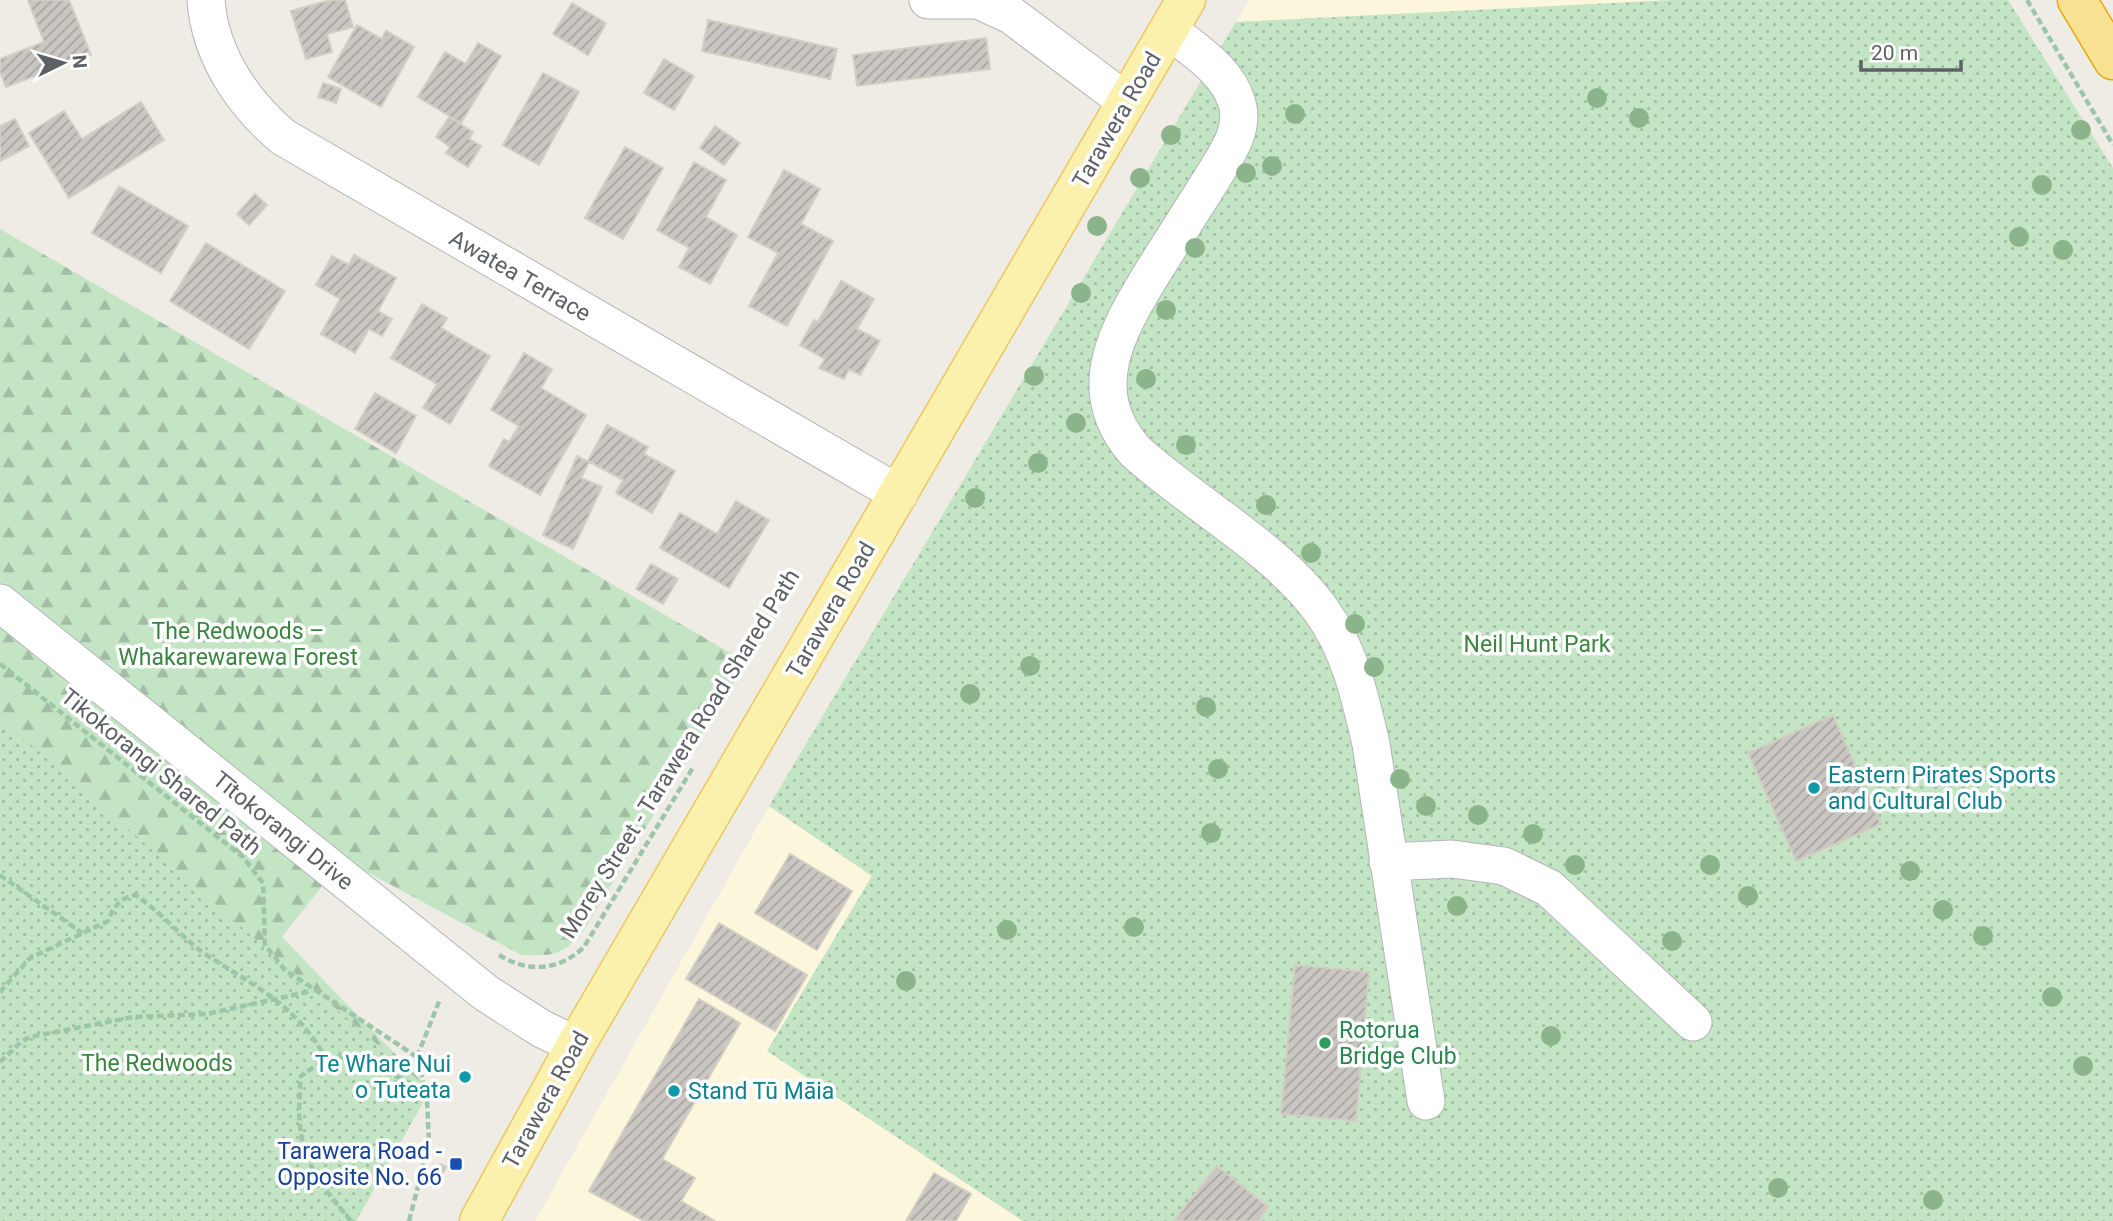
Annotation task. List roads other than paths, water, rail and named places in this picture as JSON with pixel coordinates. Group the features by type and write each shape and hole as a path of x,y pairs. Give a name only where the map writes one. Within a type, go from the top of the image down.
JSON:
{"highway":[{"path":"2077,0 2113,60"}],"main road":[{"name":"Tarawera Road","path":"479,1221 576,1045 1178,15"}],"street":[{"name":"Awatea Terrace","path":"206,0 213,37 225,66 260,118 282,138 899,494"},
{"path":"928,0 978,0 1011,15 1127,102"},
{"path":"1178,15 1220,73 1237,102 1239,119 1226,155 1118,333 1107,375 1110,402 1119,431 1135,451 1296,581 1334,631 1360,694 1371,744 1426,1101"},
{"name":"Tītokorangi Drive","path":"0,603 485,993 542,1029 576,1045"},
{"path":"1388,862 1452,859 1504,866 1549,888 1693,1022"}],"place":[{"name":"Eastern Pirates Sports and Cultural Club","path":"1814,788"},
{"name":"Rotorua Bridge Club","path":"1325,1043"},
{"name":"Te Whare Nui o Tuteata","path":"465,1077"},
{"name":"Stand Tū Māia","path":"674,1091"},
{"name":"Tarawera Road - Opposite No. 66","path":"456,1164"}],"park label":[{"name":"The Redwoods – Whakarewarewa Forest","path":"238,644"},
{"name":"Neil Hunt Park","path":"1537,644"},
{"name":"The Redwoods","path":"157,1063"}]}
